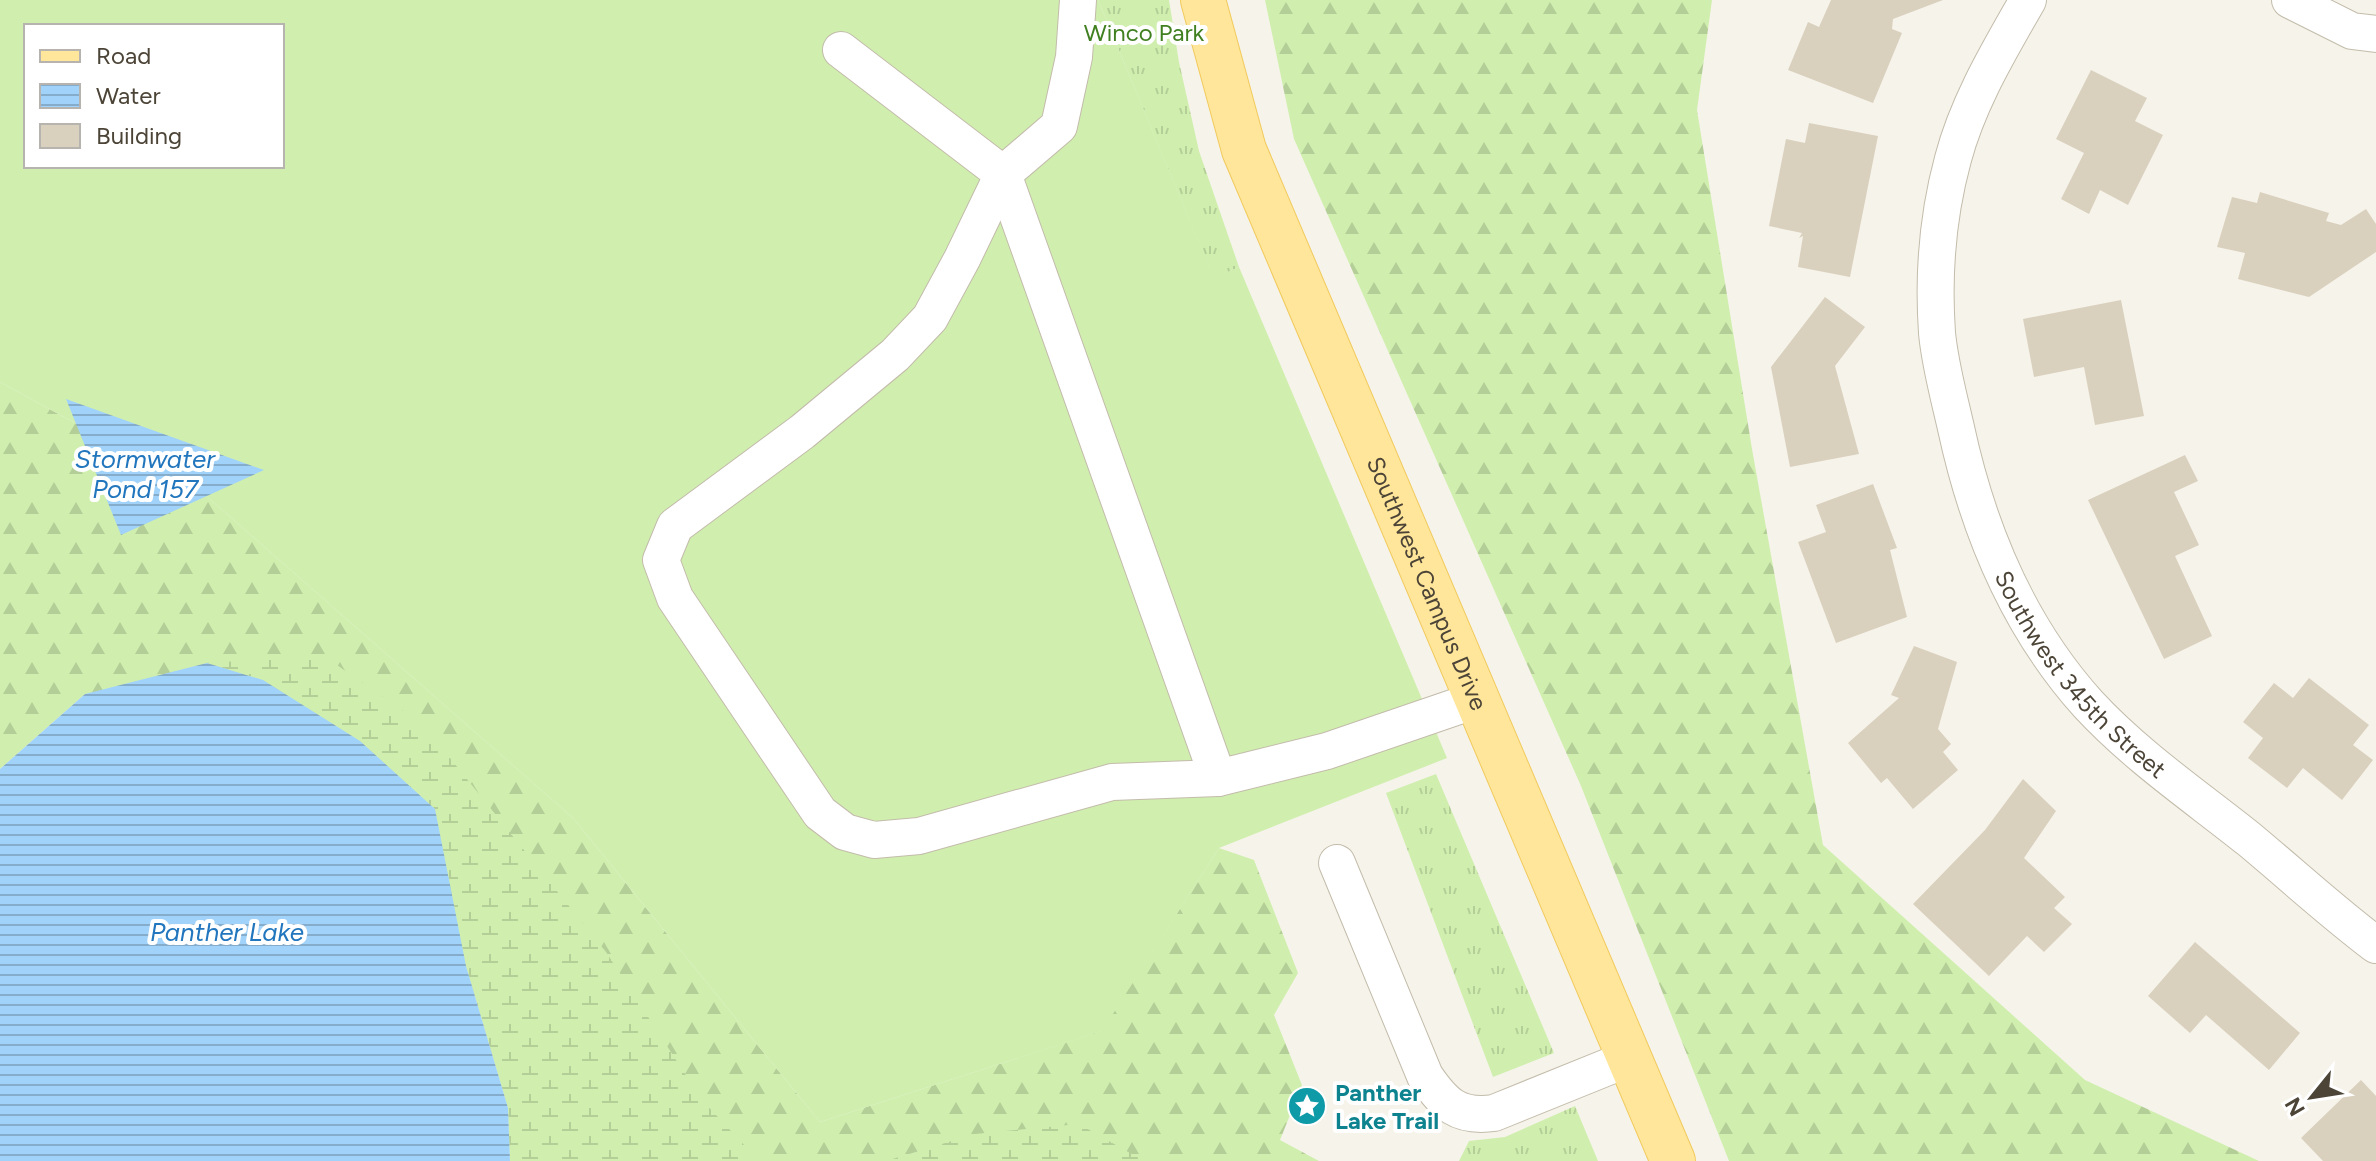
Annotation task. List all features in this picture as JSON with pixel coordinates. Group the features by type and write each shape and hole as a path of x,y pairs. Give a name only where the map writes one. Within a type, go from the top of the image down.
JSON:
{"main road":[{"name":"Southwest Campus Drive","path":"1203,0 1244,150 1673,1161"}],"street":[{"path":"1078,0 1074,57 1059,126 1003,174 930,318 895,355 802,432 675,526 661,560 675,598 820,813 845,832 874,840 919,836 1112,782 1218,778 1327,751 1479,699"},
{"name":"Southwest 345th Street","path":"2028,0 1981,84 1953,156 1941,212 1937,335 1964,467 1980,521 2001,571 2024,614 2086,702 2128,745 2253,842 2369,926"},
{"path":"2290,0 2352,31 2376,34"},
{"path":"841,50 1003,174 1218,778"},
{"path":"1337,863 1425,1076 1440,1098 1458,1110 1476,1116 1494,1113 1630,1058"}],"green space":[{"path":"0,0 1098,0 1214,278 1239,267 1447,758 1219,848 1102,1031 820,1122 573,818 203,493 0,382"},
{"name":"Winco Park","path":"1098,0 1169,0 1199,151 1239,267 1214,279"},
{"path":"1265,0 1712,0 1697,110 1752,449 1823,845 2085,1080 2259,1161 1729,1161 1581,786 1294,139"},
{"path":"0,382 203,493 573,818 820,1122 1101,1031 1219,848 1254,860 1298,973 1274,1015 1302,1085 1280,1140 1319,1161 510,1161 508,1108 466,966 85,694 0,769"},
{"path":"324,656 403,711 450,758 606,952 702,1100 759,1161 510,1161 508,1108 466,966 435,809 360,741 263,680 207,663"},
{"path":"1436,774 1554,1053 1493,1077 1386,793"},
{"path":"1575,1106 1598,1161 1459,1161 1469,1141 1505,1137"},
{"path":"1079,1124 1144,1161 886,1161 975,1134"}],"water":[{"name":"Stormwater Pond 157","path":"66,399 264,470 121,535"},
{"name":"Panther Lake","path":"207,663 263,680 360,741 435,809 466,966 508,1108 510,1161 0,1161 0,769 85,694"}],"building":[{"path":"1831,0 1943,0 1893,19 1892,29 1902,33 1873,103 1788,70 1808,22 1819,27"},
{"path":"2091,70 2147,98 2135,121 2163,135 2128,205 2100,190 2089,214 2061,199 2084,153 2056,139"},
{"path":"1809,123 1878,136 1850,277 1798,267 1802,233 1769,226 1786,139 1805,143"},
{"path":"2260,192 2329,213 2326,221 2341,225 2366,209 2376,224 2376,252 2309,297 2238,279 2245,253 2217,247 2232,197 2257,203"},
{"path":"1825,297 1865,327 1835,366 1859,454 1790,467 1771,367"},
{"path":"2121,300 2144,416 2095,425 2084,367 2034,377 2023,319"},
{"path":"2185,455 2198,481 2174,492 2199,545 2175,556 2212,636 2164,659 2088,500"},
{"path":"1873,484 1897,548 1890,550 1907,617 1836,643 1798,542 1826,532 1816,505"},
{"path":"1914,646 1957,662 1938,729 1951,744 1943,752 1958,770 1913,809 1887,778 1881,783 1848,743 1899,698 1891,695"},
{"path":"2309,678 2369,725 2353,745 2373,760 2342,800 2303,768 2287,788 2248,758 2263,738 2243,722 2274,683 2293,698"},
{"path":"2023,779 2056,811 2024,858 2065,897 2054,908 2072,924 2044,952 2027,936 1989,976 1913,904 1985,830"},
{"path":"2195,942 2300,1033 2269,1070 2206,1015 2190,1033 2148,996"},
{"path":"2361,1080 2376,1096 2376,1161 2323,1161 2301,1138"}],"place":[{"name":"Panther Lake Trail","path":"1307,1106"}]}
